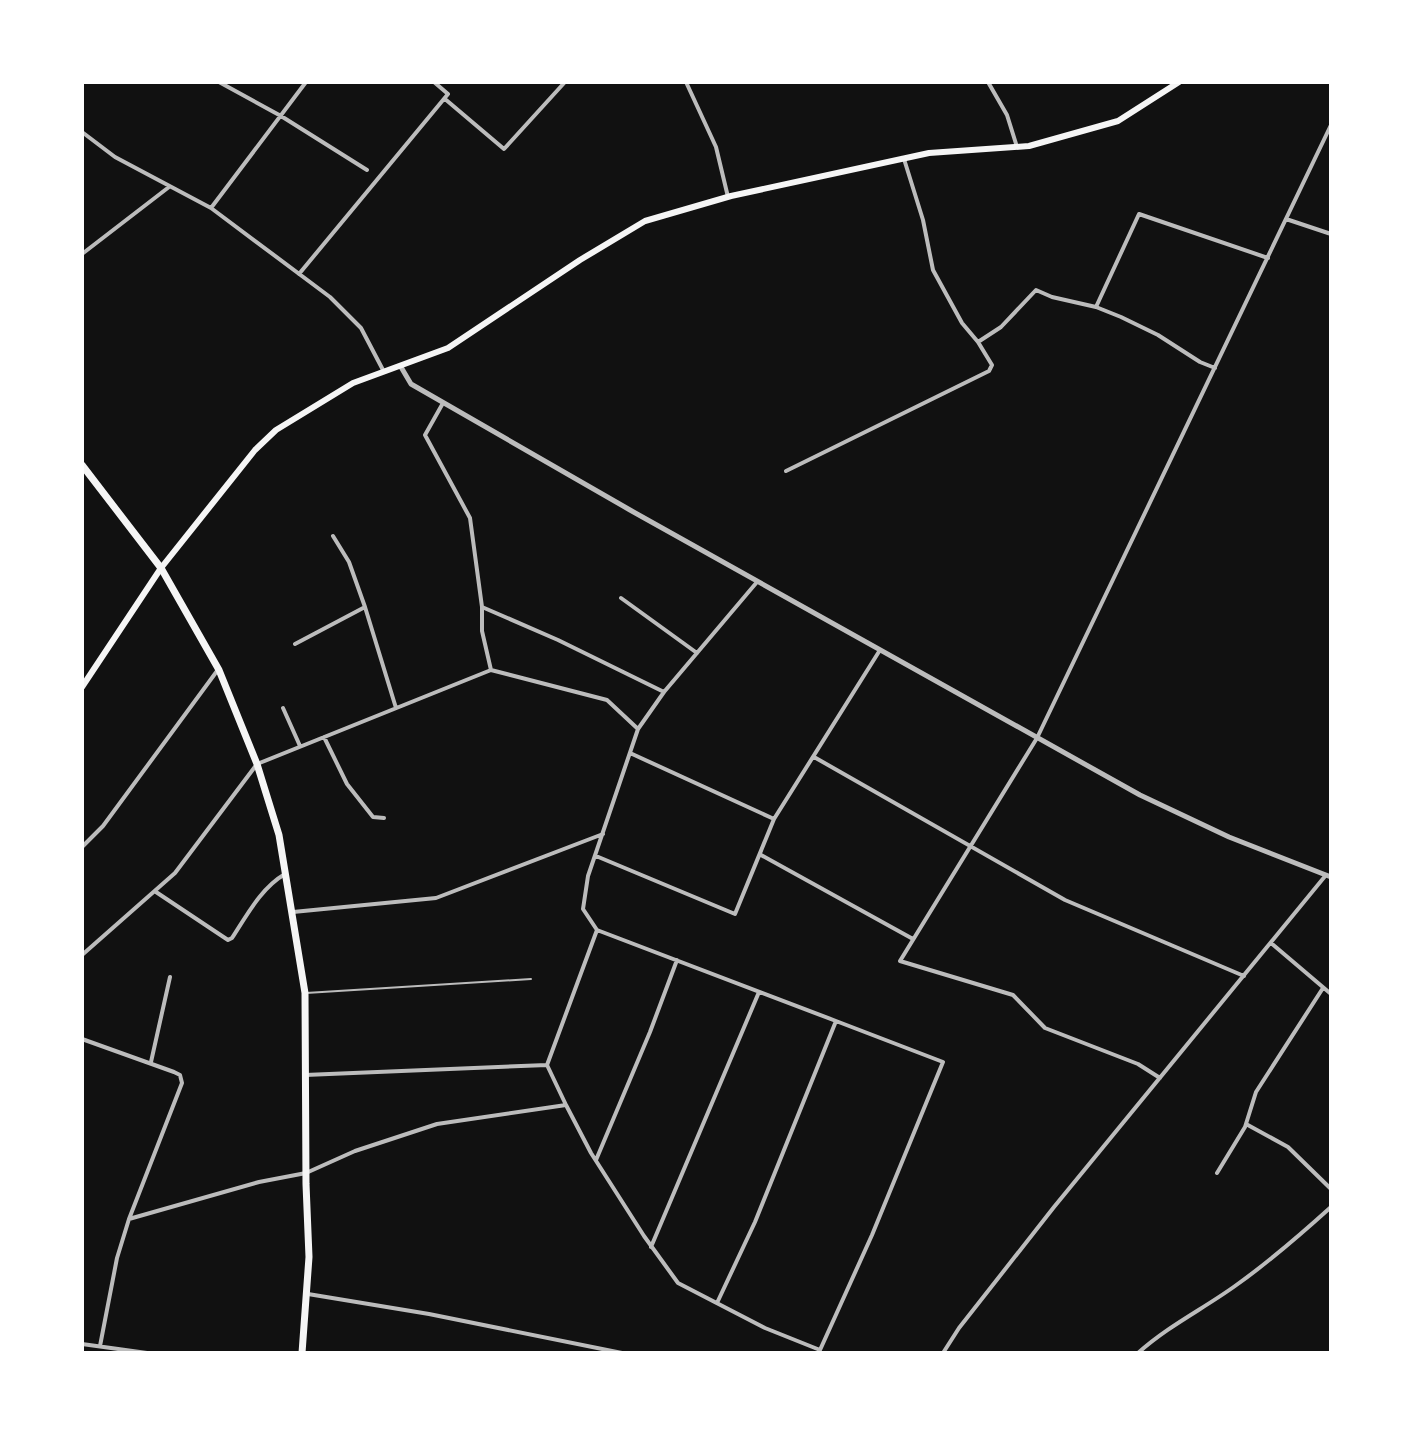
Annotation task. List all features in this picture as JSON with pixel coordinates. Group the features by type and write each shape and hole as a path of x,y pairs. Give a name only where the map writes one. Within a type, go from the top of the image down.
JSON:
{"main road":[{"path":"82,687 161,568 255,450 276,430 353,383 448,348 580,260 645,221 728,197 929,153 1029,146 1118,121 1179,82"},
{"path":"82,465 161,568 219,670 257,764 279,835 305,993 308,1294 302,1353"}],"street":[{"path":"219,82 281,116 367,170"},
{"path":"211,208 306,82"},
{"path":"299,274 445,99 448,94 434,82"},
{"path":"445,99 504,149 565,82"},
{"path":"686,82 716,147 728,197"},
{"path":"988,82 1007,115 1017,147"},
{"path":"1160,1078 1138,1064 1045,1028 1013,995 900,961 1037,738 1331,125"},
{"path":"82,132 115,157 211,208 330,297 361,328 385,373"},
{"path":"786,471 989,371 992,365 962,323 933,270 923,220 904,159"},
{"path":"82,254 170,186"},
{"path":"1096,307 1139,214 1268,258"},
{"path":"1286,219 1331,234"},
{"path":"978,342 1001,327 1036,290 1096,307 1158,335 1215,368"},
{"path":"401,367 411,384 757,582 1140,795 1203,825 1328,876 1035,1231 943,1353"},
{"path":"444,402 425,435 470,518 482,607 482,631 491,670"},
{"path":"333,536 349,562 396,708"},
{"path":"597,930 547,1065 566,1105 596,1160 651,1247 678,1283 765,1328 820,1350 872,1235 943,1062 597,930 583,909 588,876 638,729 664,692 757,582"},
{"path":"621,598 697,653"},
{"path":"295,644 365,607"},
{"path":"482,607 664,692"},
{"path":"595,856 735,914 774,819 880,650"},
{"path":"82,846 103,826 219,670"},
{"path":"82,955 175,873 257,764 300,746 491,670 607,700 638,729"},
{"path":"283,708 300,746"},
{"path":"324,737 347,784 373,817 384,818"},
{"path":"630,753 774,819"},
{"path":"814,757 1065,900 1244,976"},
{"path":"292,913 436,898 603,834"},
{"path":"761,855 913,939"},
{"path":"156,892 228,940 263,891 285,874"},
{"path":"1271,943 1331,994"},
{"path":"596,1160 677,960"},
{"path":"151,1062 170,977"},
{"path":"1217,1173 1246,1124 1256,1092 1323,988"},
{"path":"651,1247 759,992"},
{"path":"717,1303 755,1222 836,1021"},
{"path":"82,1039 151,1062 180,1075 182,1083 129,1219 117,1258 100,1346"},
{"path":"305,1075 547,1065"},
{"path":"129,1219 259,1182 306,1173 355,1151 437,1124 566,1105"},
{"path":"1246,1124 1288,1147 1331,1189"},
{"path":"1138,1353 1163,1331 1233,1288 1292,1243 1331,1207"},
{"path":"308,1294 429,1314 622,1353"},
{"path":"82,1344 147,1353"}],"lane":[{"path":"305,993 531,979"}]}
